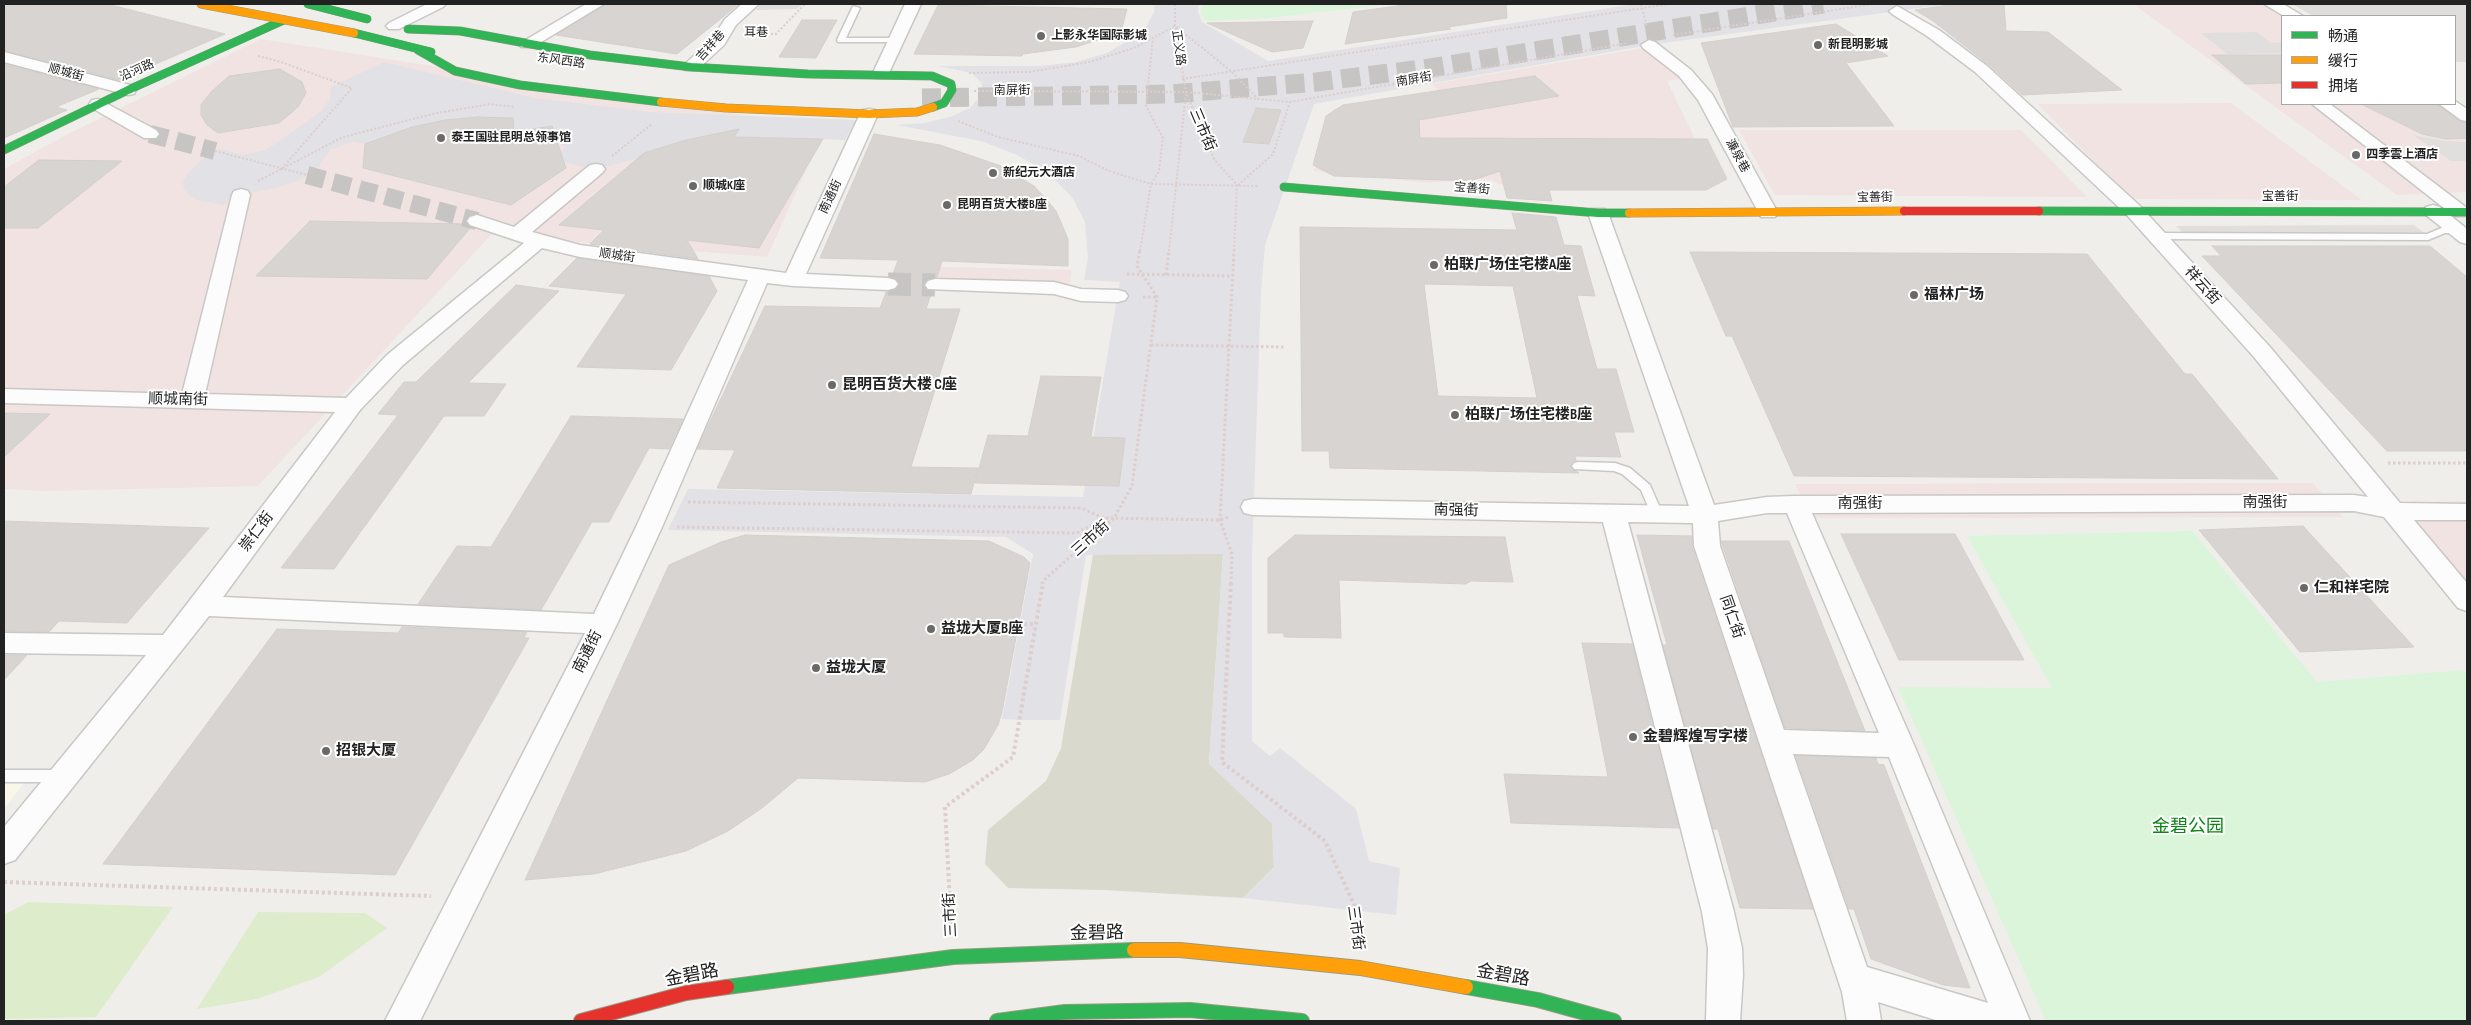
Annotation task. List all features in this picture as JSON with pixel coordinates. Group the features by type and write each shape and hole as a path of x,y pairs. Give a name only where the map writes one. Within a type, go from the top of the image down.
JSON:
{"main road":[{"path":"202,4 364,36 418,50 457,57"},
{"path":"308,4 456,43"},
{"name":"沿河路","path":"4,150 128,90 284,20"},
{"path":"391,25 460,32 590,55 740,72 932,76 951,84 952,90 944,103 917,112 869,114 726,108 625,99 520,85 455,71 418,50"},
{"path":"794,85 927,87"},
{"name":"宝善街","path":"1284,187 1598,213 2133,210 2433,212"},
{"name":"金碧路","path":"581,1021 686,993 953,957 1074,951 1180,950 1360,968 1538,1000 1614,1021"},
{"path":"997,1021 1065,1012 1190,1010 1302,1021"}],"street":[{"path":"391,25 438,4"},
{"path":"527,44 596,4"},
{"name":"吉祥巷","path":"691,67 724,33 730,22 751,4"},
{"path":"880,75 913,4"},
{"path":"2272,4 2294,15"},
{"name":"祥云街","path":"1897,11 1933,33 1981,69 2133,210 2256,344 2467,601"},
{"name":"濂泉巷","path":"1649,45 1686,73 1706,98 1768,213"},
{"name":"顺城街","path":"4,57 128,90"},
{"path":"98,104 150,134"},
{"path":"2321,105 2463,223"},
{"path":"2450,105 2467,116"},
{"name":"南通街","path":"792,280 869,114"},
{"name":"崇仁街","path":"4,850 202,606 352,405 395,360 528,237 596,169"},
{"path":"192,401 241,195"},
{"path":"2433,212 2463,223"},
{"name":"同仁街","path":"1598,213 1705,515 1707,546 1859,992 1864,1021"},
{"name":"顺城街","path":"477,221 580,251 792,280 888,284"},
{"name":"南通街","path":"402,1021 649,527 760,276"},
{"path":"935,285 1054,288 1081,295 1118,296"},
{"name":"顺城南街","path":"4,396 352,405"},
{"name":"南强街","path":"1253,507 1614,515 1705,515 1767,505 1795,504 2354,503 2395,511 2467,512"},
{"path":"1795,504 2013,1021"},
{"path":"1614,515 1718,912 1725,966 1722,1021"},
{"path":"202,606 602,624"},
{"path":"4,643 170,644"},
{"path":"1774,742 1898,745"},
{"path":"1854,979 1992,1021"}],"lane":[{"path":"856,8 841,40 896,40"},
{"path":"2157,236 2428,237 2463,223"},
{"path":"1578,466 1615,467 1626,471 1646,488 1657,515"},
{"path":"4,776 64,776"}],"path":[{"name":"耳巷","path":"724,33 776,34 805,4"},
{"name":"正义路","path":"1175,4 1175,26 1182,80 1186,92"},
{"path":"1641,4 1644,8"},
{"path":"1182,80 1669,4"},
{"path":"1668,36 1873,4"},
{"path":"963,73 1029,72 1089,62 1134,48 1175,26 1232,72 1259,100"},
{"name":"三市街","path":"953,957 945,807 1013,757 1043,582 1114,518 1132,486 1157,297 1137,266 1151,184 1159,171 1163,138 1146,106 1153,38"},
{"name":"南屏街","path":"952,90 1186,92 1290,102 1629,43"},
{"path":"223,47 281,62 352,88 282,168"},
{"path":"1166,275 1178,184 1186,92"},
{"name":"三市街","path":"1186,92 1214,159 1237,185 1227,346 1220,520 1232,554 1222,762 1325,841 1356,909 1360,968"},
{"path":"1237,185 1273,154 1290,102"},
{"path":"282,168 343,137 432,114 490,104 519,108"},
{"path":"917,112 950,117 998,137 1079,156 1109,171 1151,184 1284,187"},
{"path":"596,169 654,123 644,122"},
{"path":"216,151 307,175"},
{"path":"1143,275 1232,276"},
{"path":"1151,345 1284,347"},
{"path":"2355,463 2467,463"},
{"path":"660,502 1081,508 1104,518 1220,520 1253,507"},
{"path":"649,527 1077,533 1104,518"},
{"path":"1018,624 1035,624"},
{"path":"4,882 464,897"}],"shaded area":[{"path":"761,4 803,4 797,9 756,10"},
{"path":"1155,4 1199,4 1198,12 1202,22 1268,61 1635,4 1948,4 1649,45 1314,104 1265,245 1261,292 1252,555 1252,741 1270,756 1280,748 1356,809 1369,861 1400,868 1396,915 1243,898 1274,867 1272,824 1209,764 1223,554 1086,555 1060,720 1019,720 1002,719 1033,554 1006,537 668,530 688,489 1083,497 1120,282 1084,280 1088,258 1085,222 1072,197 1047,172 1017,155 981,141 897,125 924,123 950,117 970,108 981,96 982,84 972,73 938,66 1041,66 1076,62 1107,53 1144,31 1154,12"},
{"path":"2133,4 2272,4 2296,15 2281,15 2281,105 2445,105 2467,118 2467,192 2397,195"},
{"path":"2292,4 2467,4 2467,62 2456,62 2456,15 2311,15"},
{"path":"2257,32 2271,43 2281,42 2281,53 2227,54 2201,33"},
{"path":"261,39 825,128 767,257 491,235 258,486 44,491 4,489 4,169 66,135"},
{"path":"1644,48 1683,78 1667,81 1695,139 1491,139 1504,186 1490,180 1469,178 1429,183 1314,171 1333,109 1439,91 1432,84"},
{"path":"384,62 535,98 650,112 856,120 845,140 760,137 726,148 736,132 724,132 686,140 629,161 596,169 566,163 547,156 566,148 556,139 552,126 514,132 513,118 478,117 445,120 412,127 365,144 353,141 330,150 319,166 300,180 275,188 234,196 224,205 197,200 184,189 183,182 187,174 204,158 220,149 243,155 266,150 322,111 330,98 331,87"},
{"path":"2231,103 2362,200 2130,199 2038,104"},
{"path":"1739,130 2021,130 2087,197 1775,195"},
{"path":"2413,135 2445,141 2467,142 2467,161 2451,161"},
{"path":"2414,225 2427,235 2186,236 2176,226"},
{"path":"905,266 1072,270 1069,285 899,281"},
{"path":"2313,483 2343,517 1811,518 1795,484"},
{"path":"2467,501 2467,589 2397,502"},
{"path":"1093,554 1223,554 1209,763 1272,823 1274,867 1243,898 1104,890 1008,888 985,864 988,830 1046,781 1061,748"},
{"path":"4,783 24,783 4,809"}],"green space":[{"path":"1202,4 1391,4 1269,18 1205,21 1201,12"},
{"name":"金碧公园","path":"2192,531 2317,682 2463,670 2467,675 2467,1021 2046,1021 1898,687 2052,688 1967,536"},
{"path":"28,902 173,907 96,1017 4,1019 4,915"},
{"path":"258,912 365,913 387,928 319,977 257,999 197,1009"}],"building":[{"path":"4,4 107,4 225,34 119,80 4,50"},
{"path":"606,4 739,4 677,54 556,35"},
{"path":"1412,4 1506,4 1507,18 1448,27 1451,29 1345,44 1353,12"},
{"path":"1956,4 2004,4 2006,31 2048,32 2122,90 2022,95 1988,64 1933,21 1915,10"},
{"path":"938,5 1127,9 1121,32 1076,47 1023,54 1022,56 914,54"},
{"path":"802,20 837,20 816,58 779,57"},
{"path":"1313,21 1303,48 1272,52 1207,23"},
{"path":"1836,24 1888,56 1846,63 1894,126 1733,127 1701,43"},
{"path":"2212,55 2281,55 2281,83 2246,84"},
{"path":"4,64 99,89 56,107 67,110 4,138"},
{"path":"280,69 302,82 306,93 298,107 279,123 218,133 207,125 201,115 201,105 211,92 229,76"},
{"path":"1535,76 1559,96 1419,120 1420,138 1707,139 1727,179 1706,190 1549,190 1552,201 1507,198 1500,171 1470,181 1334,176 1313,165 1326,116 1343,105"},
{"path":"2363,105 2438,105 2460,122 2467,123 2467,138 2446,139 2422,134"},
{"path":"1256,108 1281,110 1269,144 1243,142"},
{"path":"478,117 513,118 514,132 552,126 566,168 511,205 363,168 365,144 412,127 445,120"},
{"name":"顺城K座","path":"739,129 734,137 823,139 759,248 687,240 698,259 590,244 604,230 559,225 644,153 686,140"},
{"path":"874,134 940,145 1001,166 1034,186 1046,199 1056,211 1068,239 1068,266 942,261 937,277 927,279 924,284 926,290 932,291 926,309 960,309 911,467 978,468 971,494 717,488 735,450 697,449 765,306 880,308 886,292 896,290 900,285 892,277 898,260 820,258"},
{"path":"39,160 122,161 38,228 4,228 4,187"},
{"path":"1512,213 1556,217 1564,245 1581,246 1595,296 1577,295 1597,369 1616,369 1634,432 1614,432 1621,457 1575,456 1576,460 1572,462 1570,467 1579,473 1330,468 1329,451 1302,451 1300,227 1517,230","holes":["1424,284 1513,286 1537,398 1438,396"]},
{"path":"310,221 467,224 471,227 427,279 256,276"},
{"path":"2212,246 2430,246 2467,277 2467,451 2387,451 2202,256 2221,256"},
{"path":"1690,252 2087,254 2185,374 2192,374 2278,479 1794,476 1732,336 1726,336"},
{"path":"577,258 709,276 717,291 671,370 577,367 626,294 549,286"},
{"path":"516,285 559,291 468,383 506,384 484,416 444,416 334,569 281,568 398,415 378,414 404,382 416,382"},
{"path":"1041,376 1101,377 1091,437 1125,438 1119,486 975,483 988,435 1028,436"},
{"path":"4,413 50,414 4,457"},
{"path":"571,416 683,419 669,449 649,448 609,522 592,522 541,610 418,604 457,546 491,547"},
{"path":"4,521 209,528 127,623 59,621 49,632 4,631"},
{"name":"仁和祥宅院","path":"2303,526 2414,647 2300,652 2199,530"},
{"path":"1841,534 1955,534 2024,660 1899,660"},
{"name":"益垅大厦","path":"745,535 989,541 1024,557 1030,563 1002,712 998,725 984,749 973,760 949,774 925,782 798,778 762,808 728,831 686,851 594,874 525,880 669,565 721,542"},
{"path":"1295,535 1505,537 1513,582 1471,581 1466,584 1339,580 1341,638 1284,637 1284,633 1268,633 1268,558"},
{"path":"1637,535 1692,536 1692,547 1813,909 1740,908 1718,829 1713,829 1663,645 1667,645"},
{"path":"1721,541 1789,541 1865,731 1785,728"},
{"name":"招银大厦","path":"402,627 527,632 524,638 529,638 395,875 103,864 277,629 398,633"},
{"name":"金碧辉煌写字楼","path":"1582,643 1632,644 1679,828 1511,823 1504,774 1608,777"},
{"path":"4,655 27,655 4,680"},
{"path":"1796,756 1876,758 1878,764 1884,765 1970,988 1943,985 1871,959 1854,909 1849,909"}],"tunnel":[{"path":"922,98 1171,94 1316,82 1430,68 1823,4"},
{"path":"150,134 215,151"},
{"path":"307,175 477,221"},
{"path":"888,284 935,285"}],"traffic: fast":[{"path":"308,4 367,19"},
{"path":"4,150 128,90 284,20"},
{"path":"408,29 460,31 590,55 691,67 808,74 932,76 951,84 952,90 944,103 933,107"},
{"path":"354,33 431,52"},
{"path":"418,50 455,71 520,85 661,102"},
{"path":"1284,187 1598,213 1629,213"},
{"path":"2039,211 2467,212"},
{"path":"727,987 953,957 1134,950"},
{"path":"1466,987 1538,1000 1614,1021"},
{"path":"997,1021 1065,1012 1190,1010 1302,1021"}],"traffic: slow":[{"path":"201,4 354,33"},
{"path":"661,102 726,108 869,114 917,112 933,107"},
{"path":"1629,213 1904,211"},
{"path":"1134,950 1180,950 1360,968 1466,987"}],"traffic: jam":[{"path":"1904,211 2039,211"},
{"path":"581,1021 686,993 727,987"}],"place":[{"name":"上影永华国际影城","path":"1041,36"},
{"name":"新昆明影城","path":"1818,45"},
{"name":"泰王国驻昆明总领事馆","path":"441,138"},
{"name":"四季雲上酒店","path":"2356,155"},
{"name":"新纪元大酒店","path":"993,173"},
{"name":"顺城K座","path":"693,186"},
{"name":"昆明百货大楼B座","path":"947,205"},
{"name":"柏联广场住宅楼A座","path":"1434,265"},
{"name":"福林广场","path":"1914,295"},
{"name":"昆明百货大楼 C座","path":"832,385"},
{"name":"柏联广场住宅楼B座","path":"1455,415"},
{"name":"仁和祥宅院","path":"2304,588"},
{"name":"益垅大厦B座","path":"931,629"},
{"name":"益垅大厦","path":"816,668"},
{"name":"金碧辉煌写字楼","path":"1633,737"},
{"name":"招银大厦","path":"326,751"}]}
